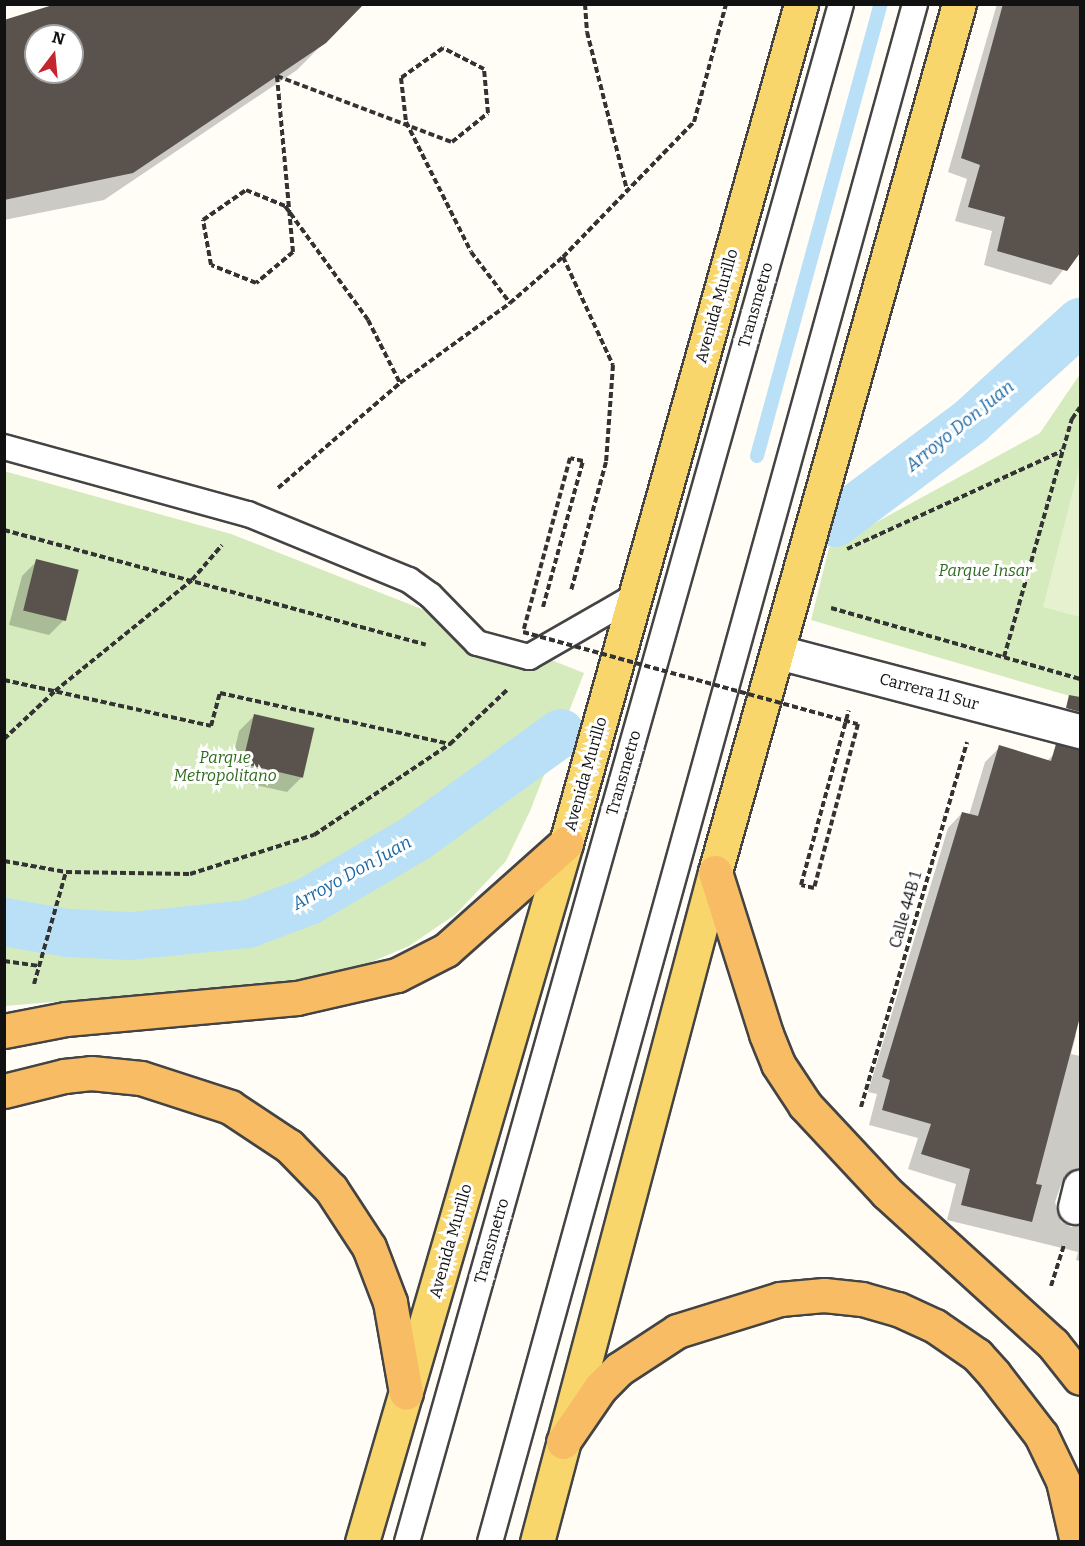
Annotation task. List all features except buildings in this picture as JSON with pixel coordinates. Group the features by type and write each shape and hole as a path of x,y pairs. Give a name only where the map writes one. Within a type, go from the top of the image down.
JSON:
{"highway":[{"path":"4,1030 66,1019 297,998 397,975 446,950 566,843"},
{"path":"715,872 756,1008 778,1064 795,1091 857,1164 1053,1344 1080,1378"},
{"path":"4,1091 73,1075 141,1077 230,1107 289,1146 331,1189 369,1247 390,1302 406,1393"},
{"path":"563,1442 600,1388 619,1369 677,1331 780,1299 824,1295 862,1299 898,1309 935,1326 977,1355 994,1374 1041,1435 1063,1480 1077,1542"}],"main road":[{"name":"Avenida Murillo","path":"362,1542 637,595 801,4"},
{"path":"537,1542 715,872 959,4"}],"street":[{"name":"Carrera 11 Sur","path":"778,652 1080,730"}],"lane":[{"name":"Transmetro","path":"407,1542 841,4"},
{"path":"490,1542 915,4"},
{"path":"4,447 248,514 409,580 430,595 477,643 529,657 637,595"}],"path":[{"path":"585,4 587,32 627,191"},
{"path":"4,739 55,691 192,580 248,514 400,383 510,303 563,257 694,122 726,4"},
{"path":"400,383 368,321 285,206 246,190 204,220 211,265 256,283 293,252 277,75 452,142 488,113 484,69 443,48 401,78 406,122 471,252 510,303"},
{"path":"563,257 613,365 606,462 569,597"},
{"path":"1004,657 1072,418 1080,407"},
{"path":"797,584 1062,451"},
{"path":"570,458 523,632 858,724 814,888 801,885 851,703"},
{"path":"797,584 1004,657 1080,679"},
{"path":"4,680 211,726 220,693 450,744"},
{"path":"4,861 66,872 190,874 315,835 450,744 516,680"},
{"path":"792,714 795,702"},
{"name":"Calle 44B 1","path":"860,1112 978,704"},
{"path":"4,961 39,965 66,872"},
{"path":"1049,1294 1078,1197"}],"green space":[{"name":"Parque Insar","path":"1080,374 1080,699 811,620 829,548 1040,433"},
{"path":"1080,464 1080,617 1043,607"},
{"name":"Parque Metropolitano","path":"4,471 231,534 584,673 530,811 506,861 456,914 409,946 350,971 290,982 5,1006"}],"waterway":[{"path":"757,456 881,4"},
{"name":"Arroyo Don Juan","path":"835,523 970,422 1080,322"},
{"name":"Arroyo Don Juan","path":"4,922 68,933 131,936 248,924 309,901 416,838 561,733"}]}
